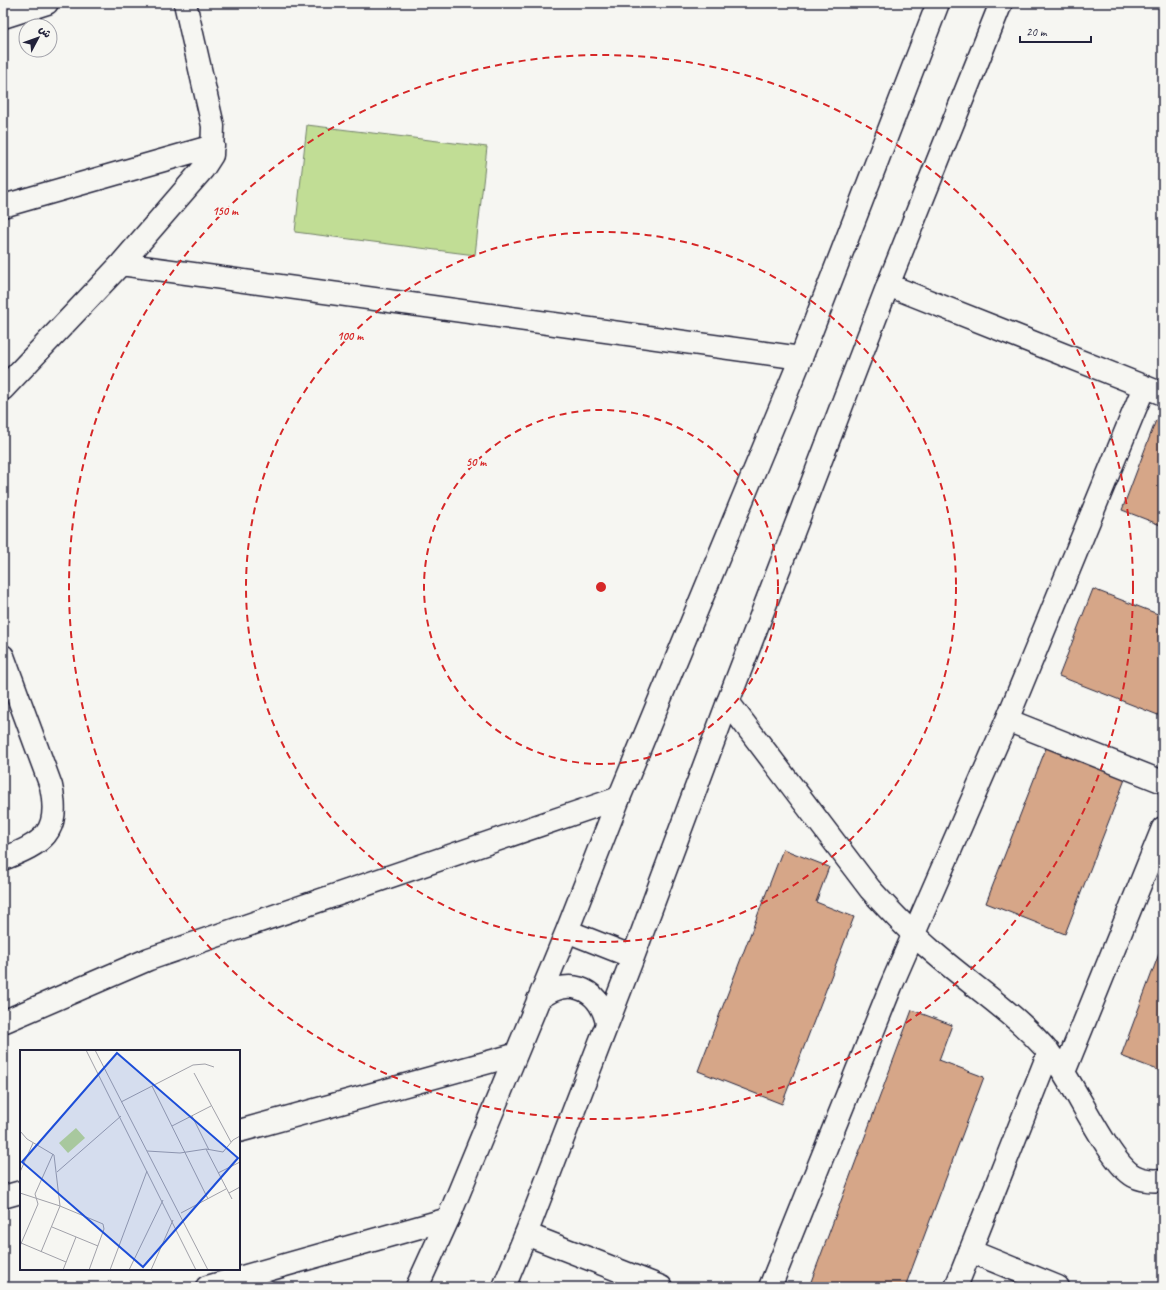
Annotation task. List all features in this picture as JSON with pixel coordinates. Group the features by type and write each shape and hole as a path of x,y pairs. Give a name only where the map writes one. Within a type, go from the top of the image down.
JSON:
{"street":[{"path":"3,17 47,3"},
{"path":"3,389 121,264 203,169 212,155 212,117 185,3"},
{"path":"417,1287 448,1219 514,1055 567,931 619,798 801,358 938,3"},
{"path":"504,1287 633,957 728,702 888,286 1001,3"},
{"path":"3,206 213,146"},
{"path":"121,264 801,358"},
{"path":"770,1287 913,934 1154,390 888,286"},
{"path":"3,656 51,786 55,804 53,819 44,836 35,845 3,859"},
{"path":"728,702 870,889 913,934 1029,1031 1049,1052 1064,1072 1112,1153 1125,1170 1134,1177 1144,1180 1163,1180"},
{"path":"1007,720 1163,782"},
{"path":"3,1022 149,959 619,798"},
{"path":"1064,1072 1163,828"},
{"path":"567,931 633,957"},
{"path":"538,1000 548,992 560,987 573,987 586,991 596,999 604,1010 607,1022"},
{"path":"956,1287 1049,1052"},
{"path":"240,1131 514,1055"},
{"path":"3,1197 20,1192"},
{"path":"207,1287 448,1219"},
{"path":"526,1234 661,1287"},
{"path":"970,1251 1058,1287"}],"green space":[{"path":"307,125 487,147 475,255 295,232"}],"building":[{"path":"1156,420 1163,423 1163,526 1122,510"},
{"path":"1093,589 1163,616 1163,717 1059,676"},
{"path":"1050,738 1129,769 1065,934 986,903"},
{"path":"783,849 829,867 816,902 854,917 782,1104 698,1071"},
{"path":"1163,943 1163,1072 1121,1056"},
{"path":"912,1010 952,1025 939,1060 984,1077 905,1287 809,1287"}]}
